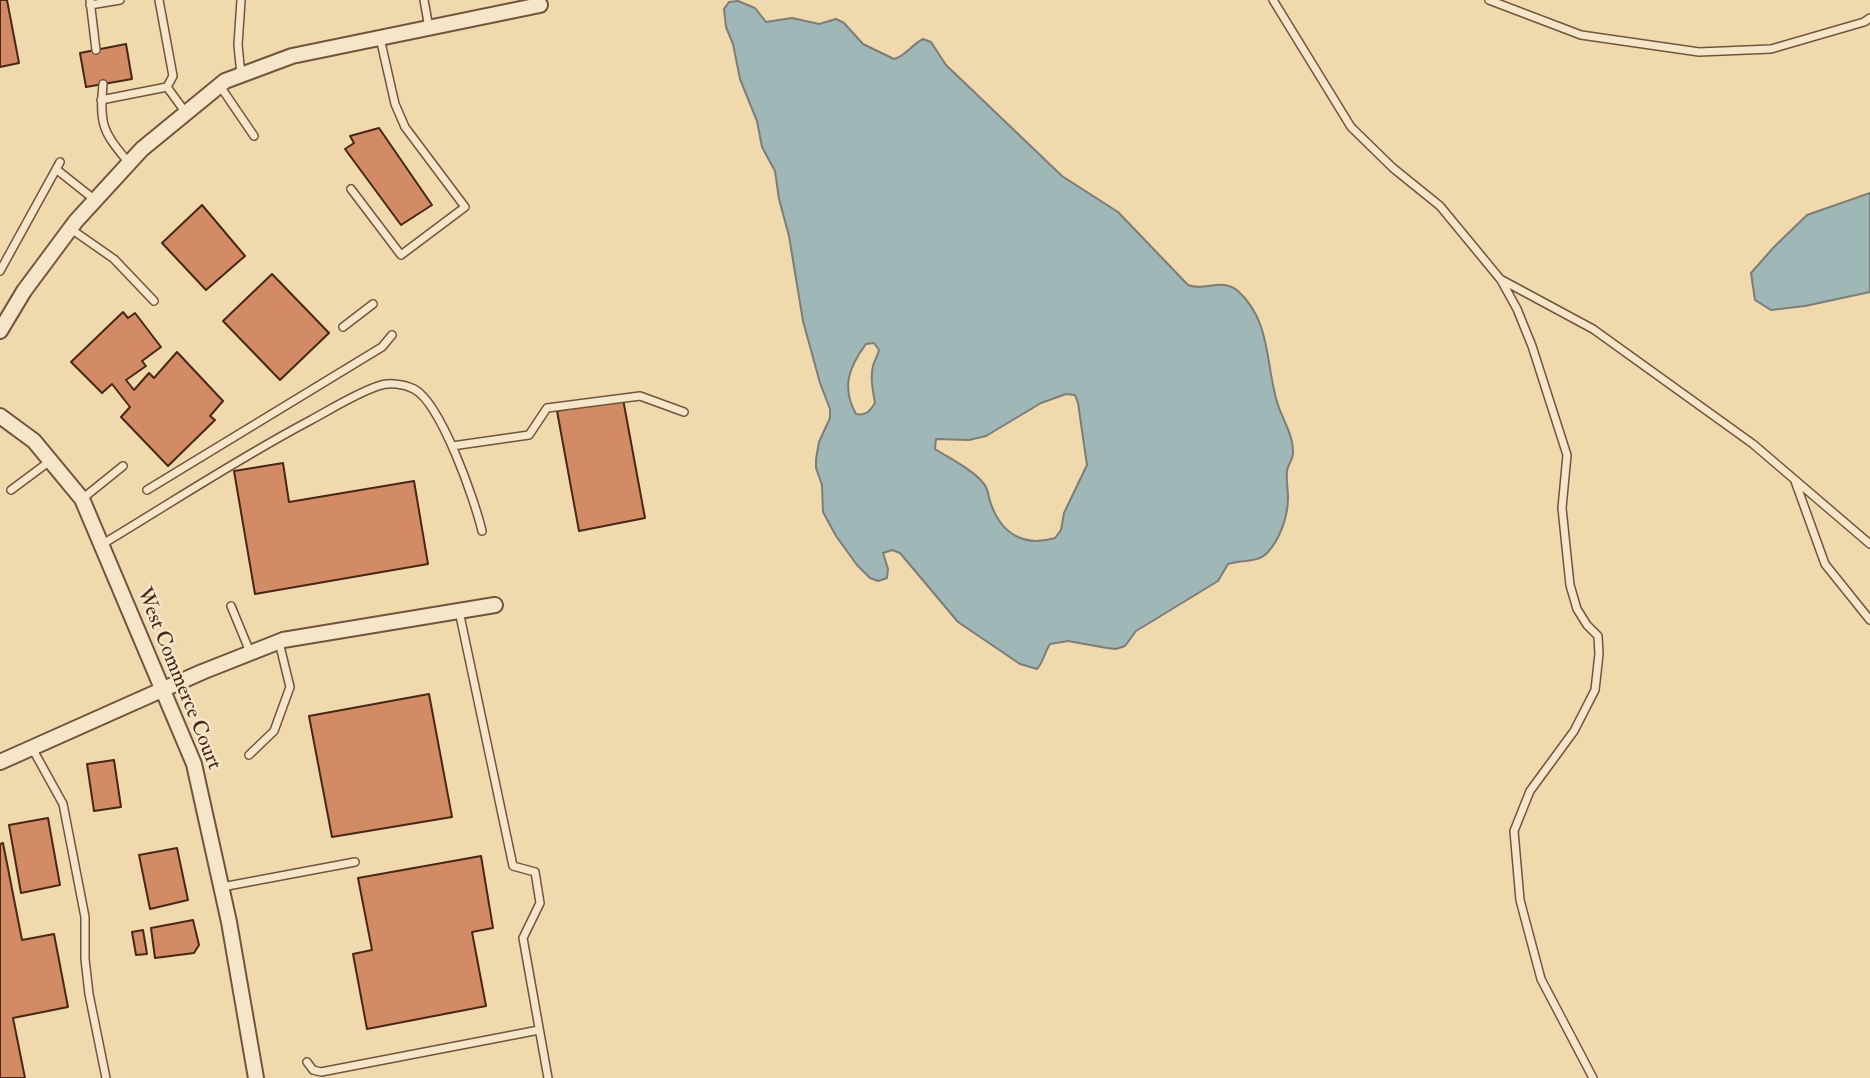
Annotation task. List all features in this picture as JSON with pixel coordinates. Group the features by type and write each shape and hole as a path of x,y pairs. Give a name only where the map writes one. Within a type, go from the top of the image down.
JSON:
{"street":[{"path":"0,331 24,291 95,200 142,149 225,81 292,56 540,2"},
{"name":"West Commerce Court","path":"0,416 34,441 82,499 194,764 222,887 256,1078"},
{"path":"0,762 162,690 279,642 495,604"}],"lane":[{"path":"96,50 90,3 120,0"},
{"path":"159,0 173,76 167,87"},
{"path":"241,0 238,45 241,75"},
{"path":"424,0 429,28"},
{"path":"1273,0 1351,127 1393,168 1440,205 1501,280 1517,309 1532,346 1567,455 1562,508 1570,585 1577,609 1598,636 1595,690 1574,731 1530,791 1514,831 1520,900 1541,979 1593,1078"},
{"path":"1489,0 1581,35 1699,52 1771,49 1870,18"},
{"path":"351,189 401,256 465,207 405,127 395,104 380,38"},
{"path":"103,84 100,113 109,140 129,163"},
{"path":"219,86 254,136"},
{"path":"101,100 167,87"},
{"path":"167,87 186,113"},
{"path":"0,271 58,166 95,200"},
{"path":"71,229 114,259 154,301"},
{"path":"1501,280 1593,329 1753,444 1870,544"},
{"path":"343,327 373,304"},
{"path":"147,490 382,347 392,335"},
{"path":"101,545 282,435 377,386 400,384 416,389 427,400 452,446 478,513 482,531"},
{"path":"452,446 529,435 547,408 640,396 684,412"},
{"path":"11,490 50,461"},
{"path":"82,499 123,466"},
{"path":"1794,479 1825,564 1870,621"},
{"path":"231,606 250,653"},
{"path":"459,611 513,866 535,872 540,903 523,938 548,1078"},
{"path":"249,755 274,732 289,687 279,642"},
{"path":"32,748 63,804 85,917 85,959 89,994 106,1078"},
{"path":"222,887 355,862"},
{"path":"307,1062 313,1070 336,1069 538,1030"},
{"path":"336,1069 338,1078"}],"water":[{"path":"738,1 755,8 766,22 792,18 819,24 836,19 844,23 863,44 894,59 923,39 931,42 946,65 1062,176 1118,212 1188,285 1226,285 1238,291 1257,316 1262,330 1278,405 1293,445 1293,456 1287,471 1287,512 1280,534 1264,556 1228,564 1218,581 1136,631 1125,646 1116,649 1068,641 1050,644 1037,669 1020,664 958,622 900,553 892,550 883,553 888,569 887,578 878,581 870,578 857,565 823,512 822,485 816,459 819,442 830,418 830,409 803,321 775,171 762,147 757,121 740,79 733,44 726,27 724,9 729,2","holes":["874,343 879,350 872,375 875,403 867,412 856,414 849,395 851,369 866,344","1066,394 1075,395 1078,403 1087,465 1064,513 1061,530 1055,538 1034,541 1024,539 1001,524 987,489 980,479 935,449 936,439 969,440 986,436 1041,403"]},
{"path":"1870,193 1870,292 1805,306 1771,310 1755,300 1751,273 1807,215"}],"building":[{"path":"0,0 7,0 19,63 0,67"},
{"path":"126,44 132,79 86,87 80,53"},
{"path":"379,128 432,205 401,225 345,149 354,143 350,136"},
{"path":"202,205 245,256 206,290 162,243"},
{"path":"272,274 329,333 280,380 223,321"},
{"path":"123,312 128,318 135,313 161,347 142,361 146,366 126,380 134,390 149,373 154,378 177,352 223,401 210,416 215,420 168,466 121,417 130,407 112,384 102,393 71,362"},
{"path":"623,399 645,518 579,531 557,411"},
{"path":"283,463 289,502 414,481 428,564 255,594 234,471"},
{"path":"429,694 452,817 332,837 309,716"},
{"path":"114,760 121,807 94,811 87,764"},
{"path":"48,818 60,885 21,893 9,825"},
{"path":"3,843 22,940 54,934 68,1007 13,1018 25,1078 0,1078 0,844"},
{"path":"177,848 188,900 150,909 139,855"},
{"path":"481,856 493,928 472,932 486,1006 367,1029 353,954 372,950 358,878"},
{"path":"193,920 199,945 194,953 155,958 151,928"},
{"path":"143,930 147,954 136,955 132,932"}]}
